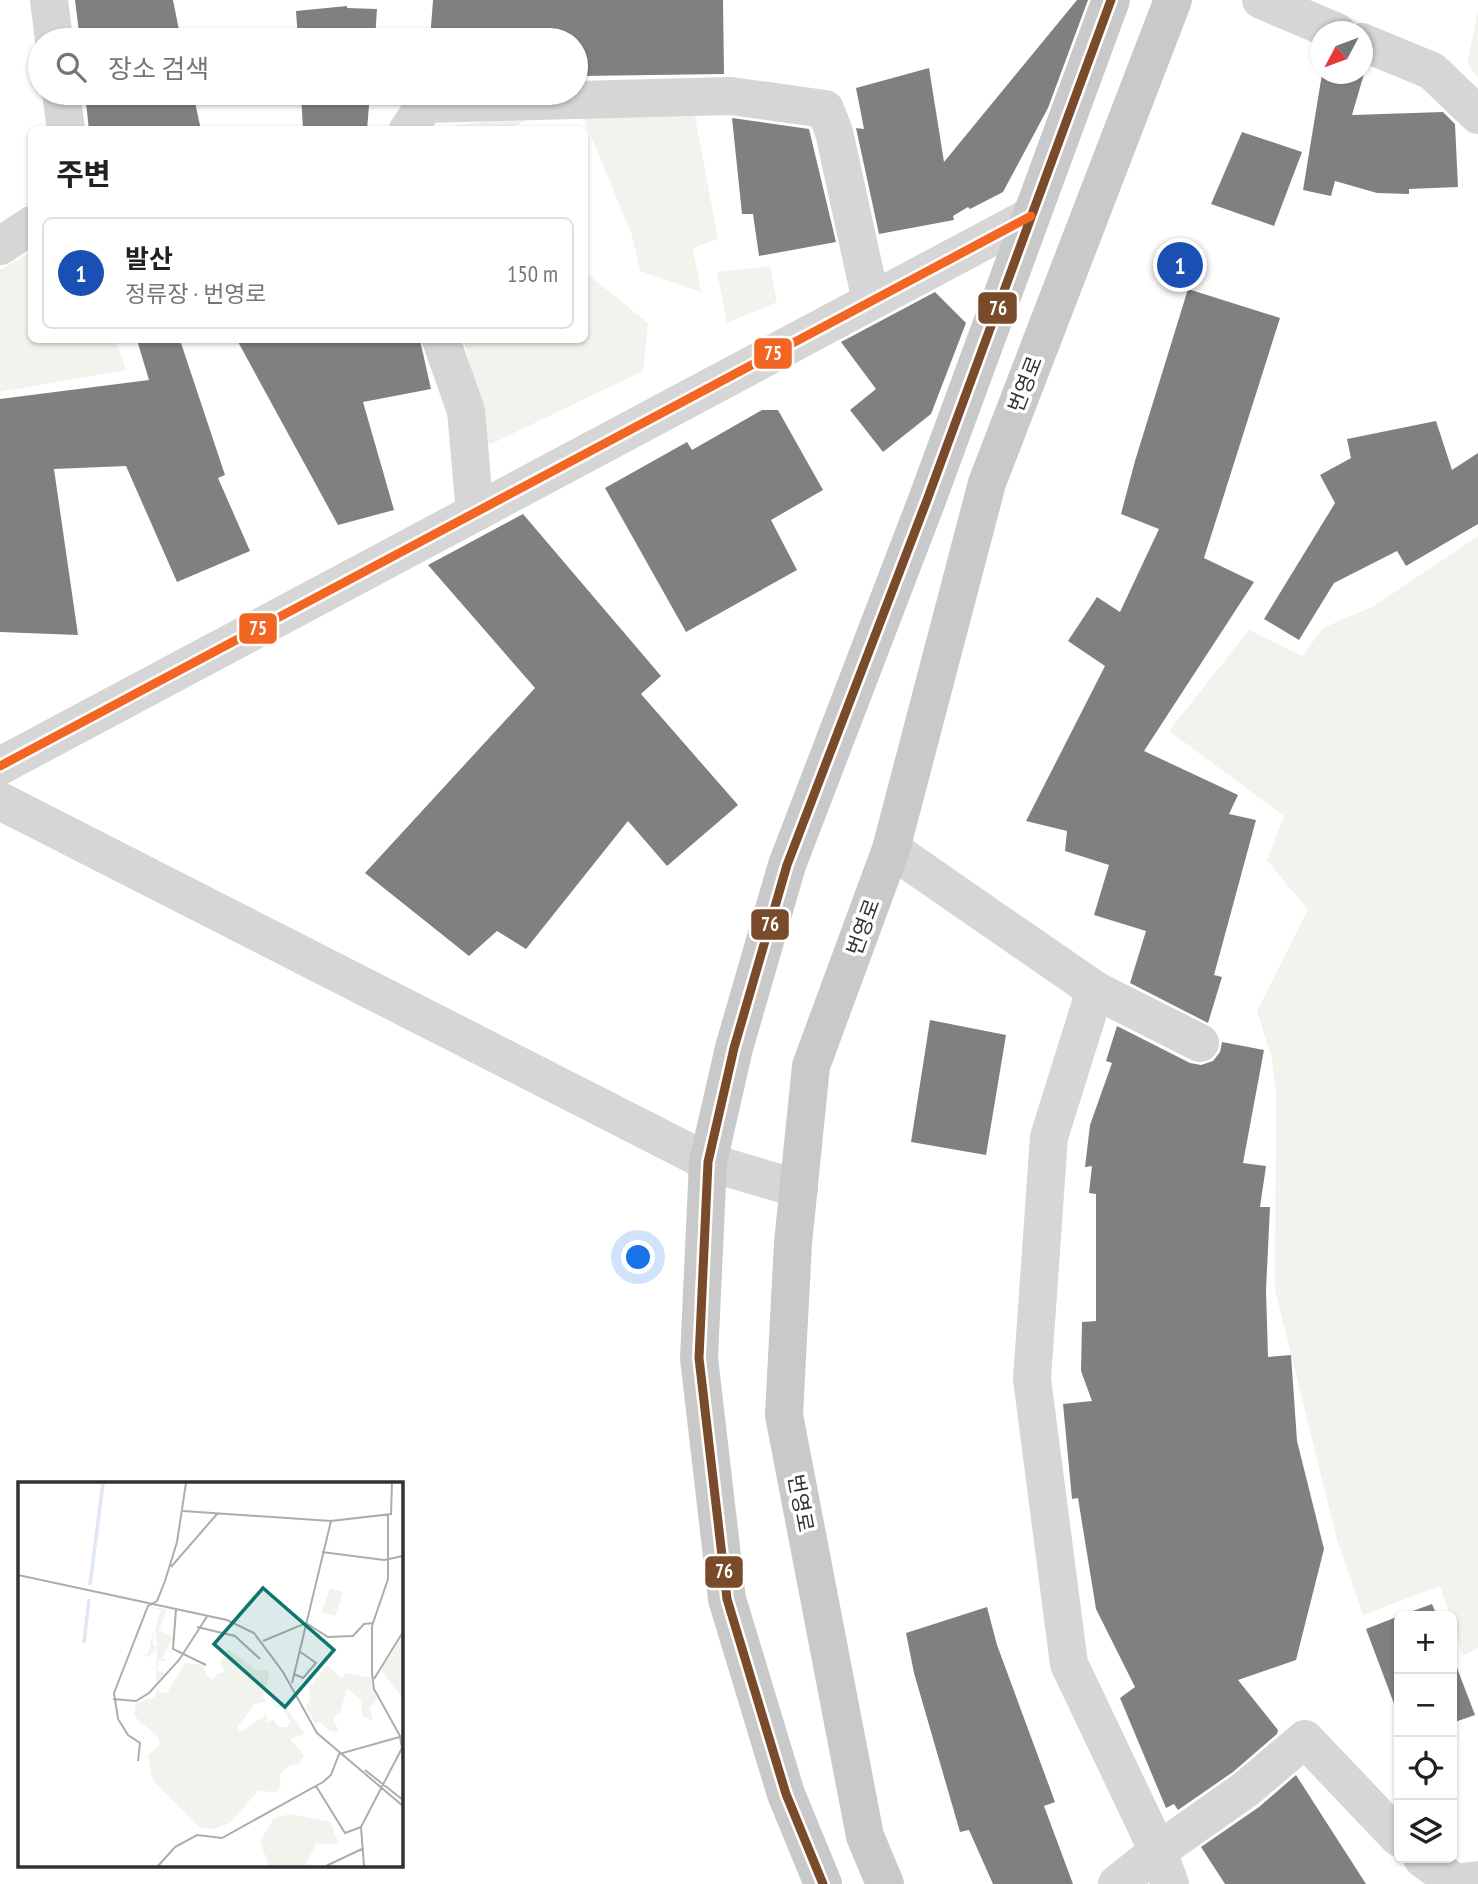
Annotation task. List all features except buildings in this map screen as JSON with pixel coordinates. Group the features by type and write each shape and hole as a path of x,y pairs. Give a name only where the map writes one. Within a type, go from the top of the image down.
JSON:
{"main road":[{"path":"823,1884 786,1794 727,1599 699,1358 708,1162 734,1048 787,865 927,500 1111,0"},
{"name":"번영로","path":"885,1884 865,1836 783,1415 793,1243 811,1066 891,849 987,483 1173,0"}],"street":[{"path":"49,0 52,28"},
{"path":"1261,0 1311,21"},
{"path":"1373,46 1432,71 1478,115"},
{"path":"588,100 731,96 825,109 834,132 871,302"},
{"path":"63,105 65,126"},
{"path":"411,126 424,105"},
{"path":"0,766 1031,216"},
{"path":"0,246 28,228"},
{"path":"442,343 466,411 475,513"},
{"path":"0,801 708,1162 799,1189"},
{"path":"891,849 1095,990 1200,1043"},
{"path":"1095,990 1049,1136 1032,1379 1069,1664 1164,1867"},
{"path":"1117,1884 1164,1867 1246,1789 1305,1739 1394,1833"},
{"path":"1429,1863 1455,1883 1478,1880"}],"shaded area":[{"path":"1478,12 1478,78 1467,63"},
{"path":"578,105 694,111 718,239 693,248 701,292 640,271 632,235"},
{"path":"537,113 516,126 453,126"},
{"path":"28,254 28,343 117,343 126,370 0,392 0,270"},
{"path":"770,266 777,302 727,323 717,272"},
{"path":"588,274 648,323 643,371 489,445 465,343 588,343"},
{"path":"1478,536 1478,1648 1462,1656 1457,1636 1457,1611 1448,1611 1440,1586 1363,1615 1337,1540 1275,1290 1276,1090 1271,1055 1257,1011 1308,910 1267,860 1284,816 1169,731 1249,630 1302,656 1323,628 1374,606"}],"transit line":[{"name":"76","path":"823,1884 786,1794 727,1599 699,1358 708,1162 734,1048 787,865 927,500 1111,0"},
{"name":"75","path":"0,766 1031,216"}],"place":[{"name":"발산","path":"1180,265"}]}
